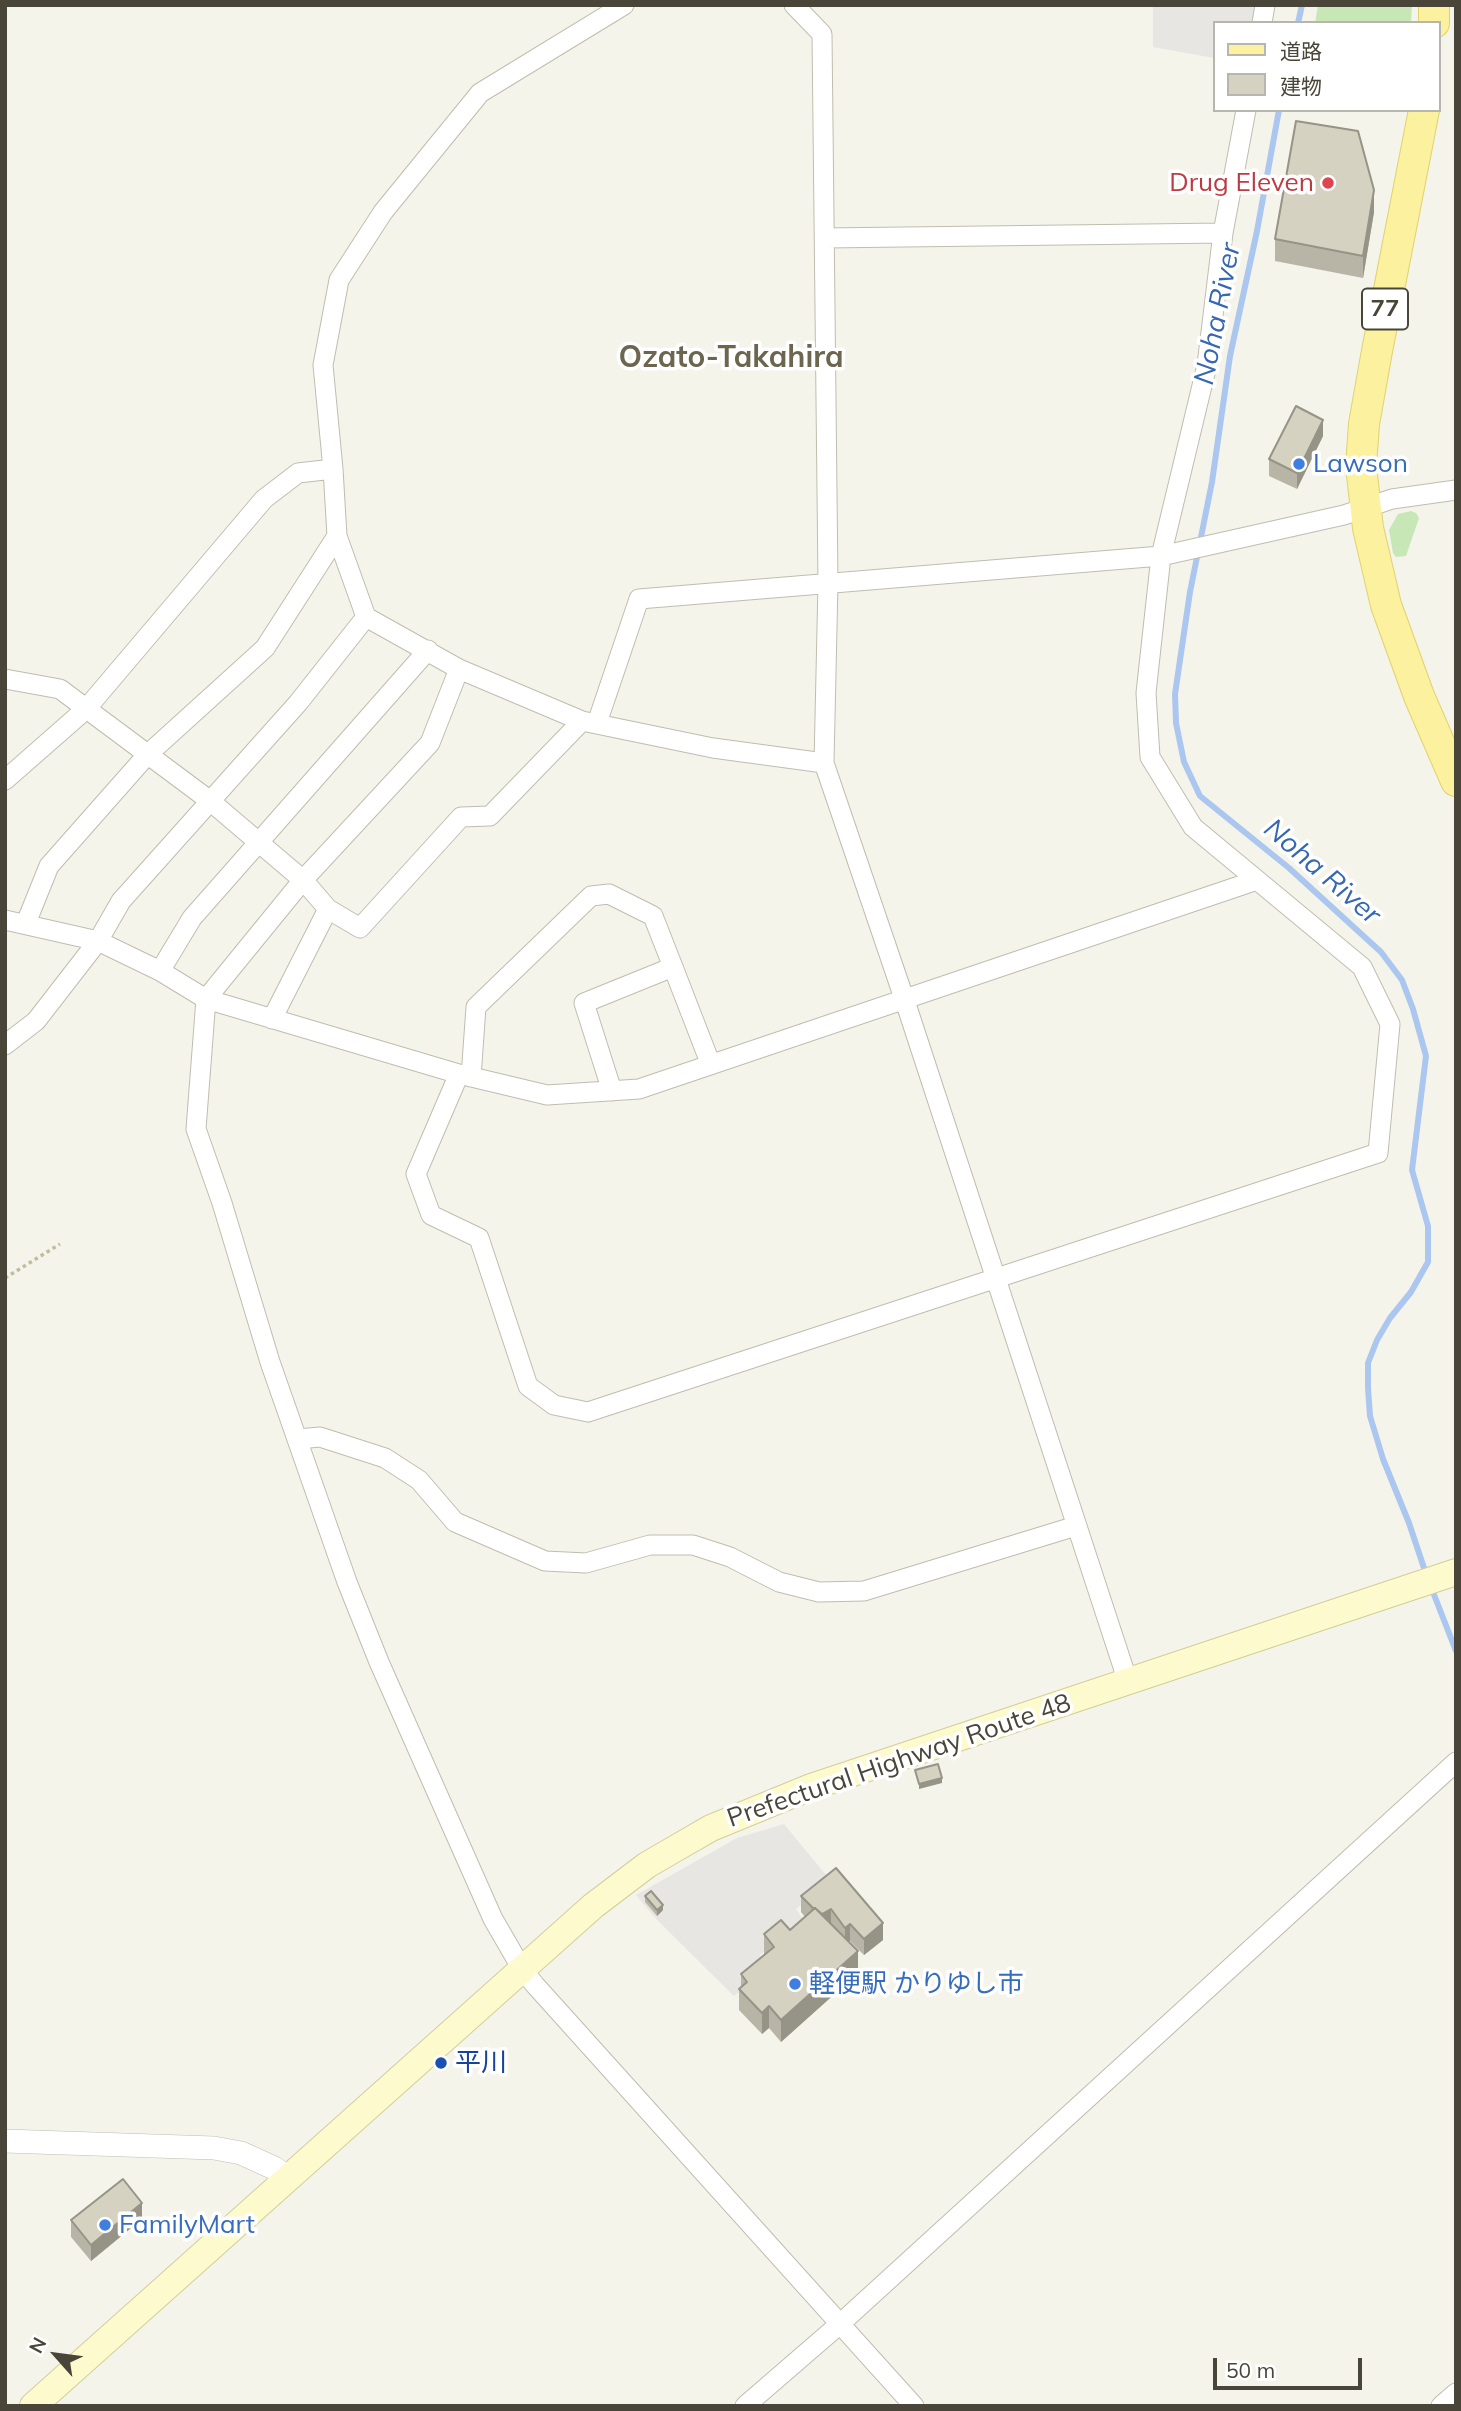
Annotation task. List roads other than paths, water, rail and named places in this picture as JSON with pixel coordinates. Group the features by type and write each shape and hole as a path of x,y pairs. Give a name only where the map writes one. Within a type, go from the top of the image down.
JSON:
{"main road":[{"name":"77","path":"1424,112 1364,424 1361,466 1375,565 1386,605 1419,696 1456,781"},
{"name":"Prefectural Highway Route 48","path":"33,2406 593,1906 648,1865 711,1828 811,1787 1456,1572"}],"street":[{"path":"624,5 480,93 383,212 339,280 323,365 337,536 366,617 459,669 589,722 713,748 824,763"},
{"path":"794,5 822,34 828,583 824,763 905,1001 1128,1682"},
{"path":"711,1065 653,916 608,894 591,896 476,1007 465,1075 416,1174 431,1215 479,1238 528,1386 554,1405 588,1412 1378,1153 1390,1024 1362,967 1193,827 1150,757 1146,693 1161,556 1207,365 1223,233 1245,112"},
{"path":"825,238 1223,233"},
{"path":"5,780 86,709 264,499 298,473 333,469"},
{"path":"5,679 60,689 209,800 303,880 328,909 360,928 461,817 490,816 589,722 639,599 1161,556 1365,509 1392,499 1456,490"},
{"path":"26,923 49,866 147,754 265,648 337,536"},
{"path":"5,1045 36,1021 98,942 121,901 298,703 366,617"},
{"path":"160,971 192,918 428,650"},
{"path":"459,669 430,743 303,880 206,999 196,1129 222,1203 270,1362 347,1582 379,1662 492,1919 522,1969 914,2406"},
{"path":"5,920 98,942 160,971 206,999 465,1075 547,1095 639,1089 1257,880"},
{"path":"272,1018 328,909"},
{"path":"612,1091 584,1003 673,967"},
{"path":"298,1438 320,1437 385,1458 419,1480 455,1522 545,1561 586,1563 650,1545 693,1545 730,1557 779,1582 819,1592 864,1591 1076,1526"},
{"path":"745,2406 841,2323 1456,1762"},
{"path":"5,2141 214,2148 240,2153 288,2177"},
{"path":"1441,2406 1456,2393"}],"waterway":[{"name":"Noha River","path":"1298,21 1302,5"},
{"name":"Noha River","path":"1279,112 1230,356 1212,482 1190,592 1175,694 1176,723 1184,762 1200,796 1289,868 1381,952 1402,980 1413,1009 1426,1056 1412,1170 1428,1226 1428,1262 1411,1292 1390,1318 1377,1340 1368,1363 1368,1388 1370,1416 1383,1459 1426,1574"},
{"name":"Noha River","path":"1431,1587 1456,1651"}],"place":[{"name":"Drug Eleven","path":"1328,183"},
{"name":"Lawson","path":"1299,464"},
{"name":"軽便駅 かりゆし市","path":"795,1984"},
{"name":"平川","path":"441,2063"},
{"name":"FamilyMart","path":"105,2225"}],"district":[{"name":"Ozato-Takahira","path":"731,358"}]}
